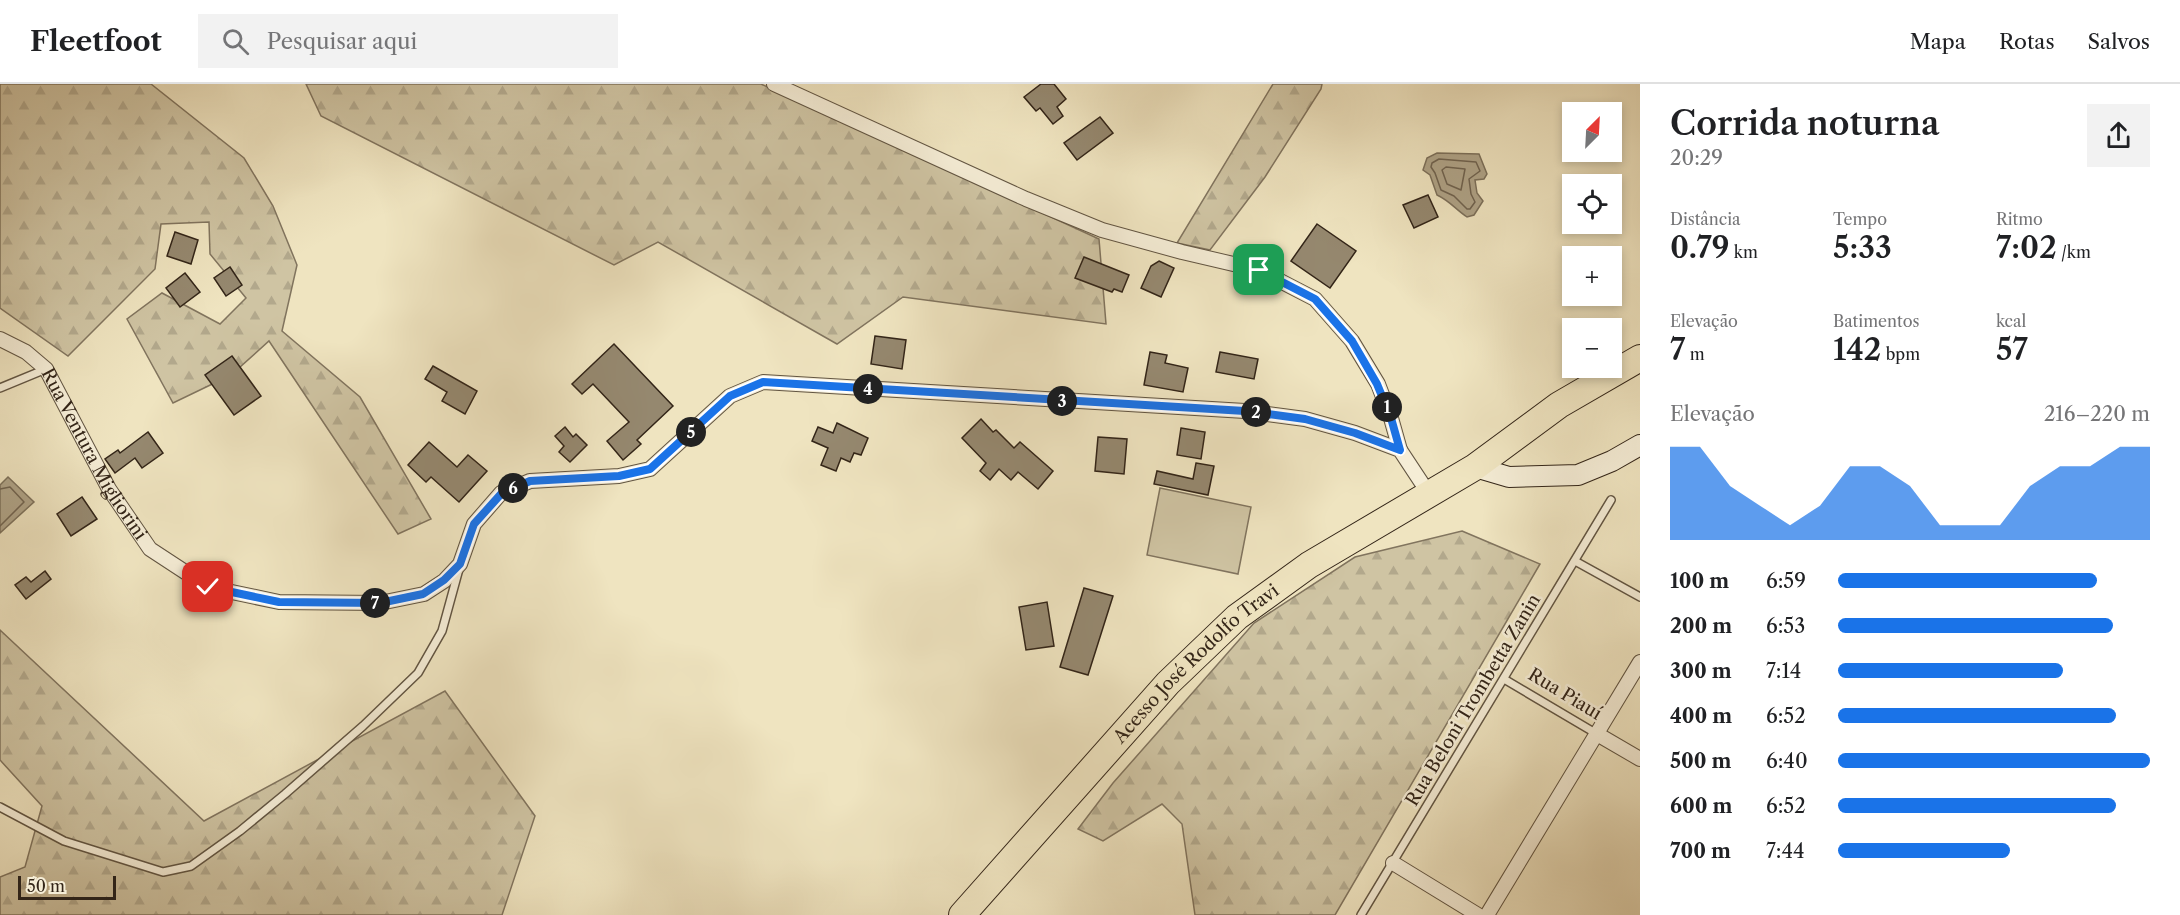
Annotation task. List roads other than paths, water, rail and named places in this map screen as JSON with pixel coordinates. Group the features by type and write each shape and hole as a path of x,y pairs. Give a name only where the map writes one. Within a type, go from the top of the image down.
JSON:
{"highway":[{"name":"Acesso José Rodolfo Travi","path":"962,915 1168,683 1237,616 1309,565 1475,467 1559,405 1640,358"}],"street":[{"path":"774,84 1026,199 1102,230 1259,270 1315,299 1352,341 1377,384 1391,418 1400,450 1429,494"},
{"name":"Rua Ventura Migliorini","path":"0,339 26,352 46,369 109,489 150,549 208,587 279,602 380,603 423,594 444,580 460,564 474,524 501,494 530,481 619,476 650,469 730,396 763,382 1245,411 1305,419 1355,433 1400,450"},
{"path":"1475,467 1509,477 1578,475 1612,461 1640,445"},
{"path":"1487,915 1640,662"},
{"name":"Rua Piauí","path":"1597,734 1640,759"},
{"path":"1393,863 1478,915"}],"lane":[{"path":"0,388 46,369"},
{"name":"Rua Beloni Trombetta Zanin","path":"1361,915 1611,500"},
{"path":"1575,561 1640,597"},
{"path":"0,807 64,841 163,872 191,866 240,831 285,794 363,726 418,673 442,631 460,564"},
{"name":"Rua Piauí","path":"1504,679 1597,734"}],"water":[{"path":"1437,153 1479,154 1487,174 1484,179 1475,180 1477,193 1483,201 1474,215 1467,217 1437,195 1430,175 1423,170 1427,158"},
{"path":"8,477 34,502 0,533 0,485"}]}
